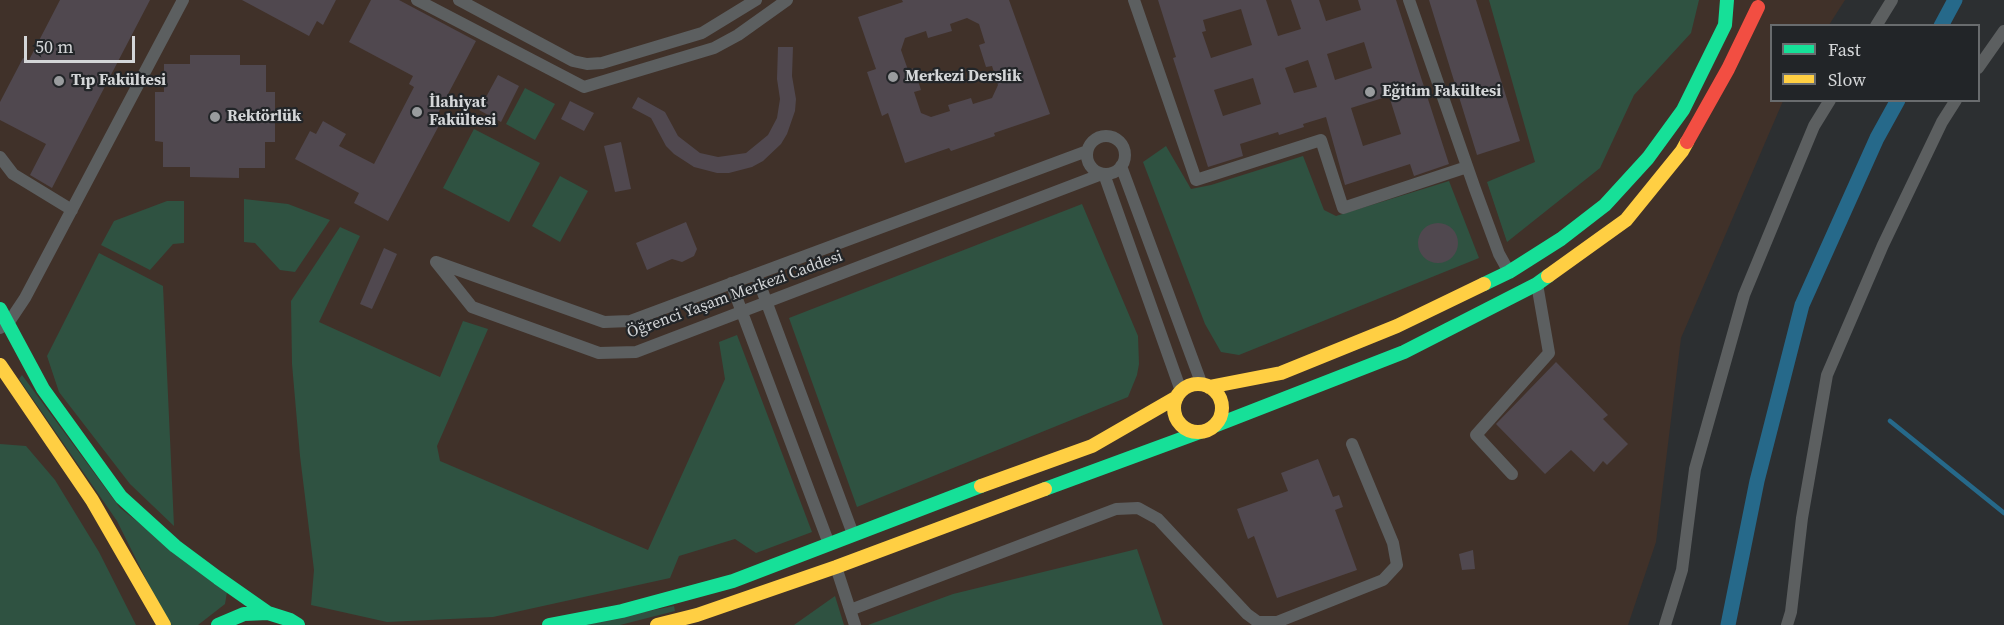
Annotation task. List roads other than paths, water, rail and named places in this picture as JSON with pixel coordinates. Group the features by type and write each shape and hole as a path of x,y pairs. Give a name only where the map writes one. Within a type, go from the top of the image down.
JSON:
{"street":[{"path":"4,325 25,298 183,0"},
{"path":"417,0 584,87 714,48 738,35 787,0"},
{"path":"459,0 573,61 587,64 602,63 702,33 756,0"},
{"path":"1134,0 1196,180 1321,140 1343,208 1467,167"},
{"path":"1409,0 1467,167 1509,272"},
{"path":"549,625 622,611 733,581 1092,446 1194,385 1206,386 1281,372 1397,326 1509,272 1561,238 1605,205 1648,159 1683,110 1725,24 1727,0"},
{"path":"1733,0 1740,6 1749,8 1763,4"},
{"path":"1877,24 1892,0"},
{"path":"657,625 697,615 836,567 1349,375 1404,352 1537,284 1626,220 1682,151 1763,4"},
{"path":"1980,65 2004,31"},
{"path":"1665,625 1682,570 1695,469 1744,295 1814,126 1829,102"},
{"path":"1787,625 1791,612 1802,518 1827,375 1883,245 1942,122 1955,102"},
{"path":"1099,137 1113,137 1123,146 1125,154 1121,166 1111,174 1103,174 1094,170 1089,164 1087,151 1089,145 1099,137"},
{"name":"Öğrenci Yaşam Merkezi Caddesi","path":"1087,151 630,321 604,322 436,262 472,307 599,353 636,352 1103,174"},
{"path":"0,157 13,174 72,210"},
{"path":"1121,166 1206,386 1220,399 1222,406 1214,426"},
{"path":"1103,174 1179,394 1174,411 1176,418 1186,429 1200,432"},
{"path":"756,274 853,534"},
{"path":"731,283 829,544"},
{"path":"1512,474 1476,435 1549,353 1537,284"},
{"path":"0,309 4,325 44,389 121,497 175,546 268,613 294,622 312,625"},
{"path":"0,365 92,500 164,625"},
{"path":"850,610 1116,509 1138,508 1158,519 1247,614 1258,622 1277,622 1383,580 1397,565 1393,543 1352,444"},
{"path":"836,567 855,625"},
{"path":"218,625 244,614 268,613"}],"waterway":[{"path":"1942,24 1955,0"},
{"path":"1728,625 1757,481 1802,305 1877,138 1897,102"},
{"path":"1890,421 2004,513"}],"place":[{"name":"Merkezi Derslik","path":"893,77"},
{"name":"Tıp Fakültesi","path":"59,81"},
{"name":"Eğitim Fakültesi","path":"1370,92"},
{"name":"İlahiyat Fakültesi","path":"417,112"},
{"name":"Rektörlük","path":"215,117"}]}
